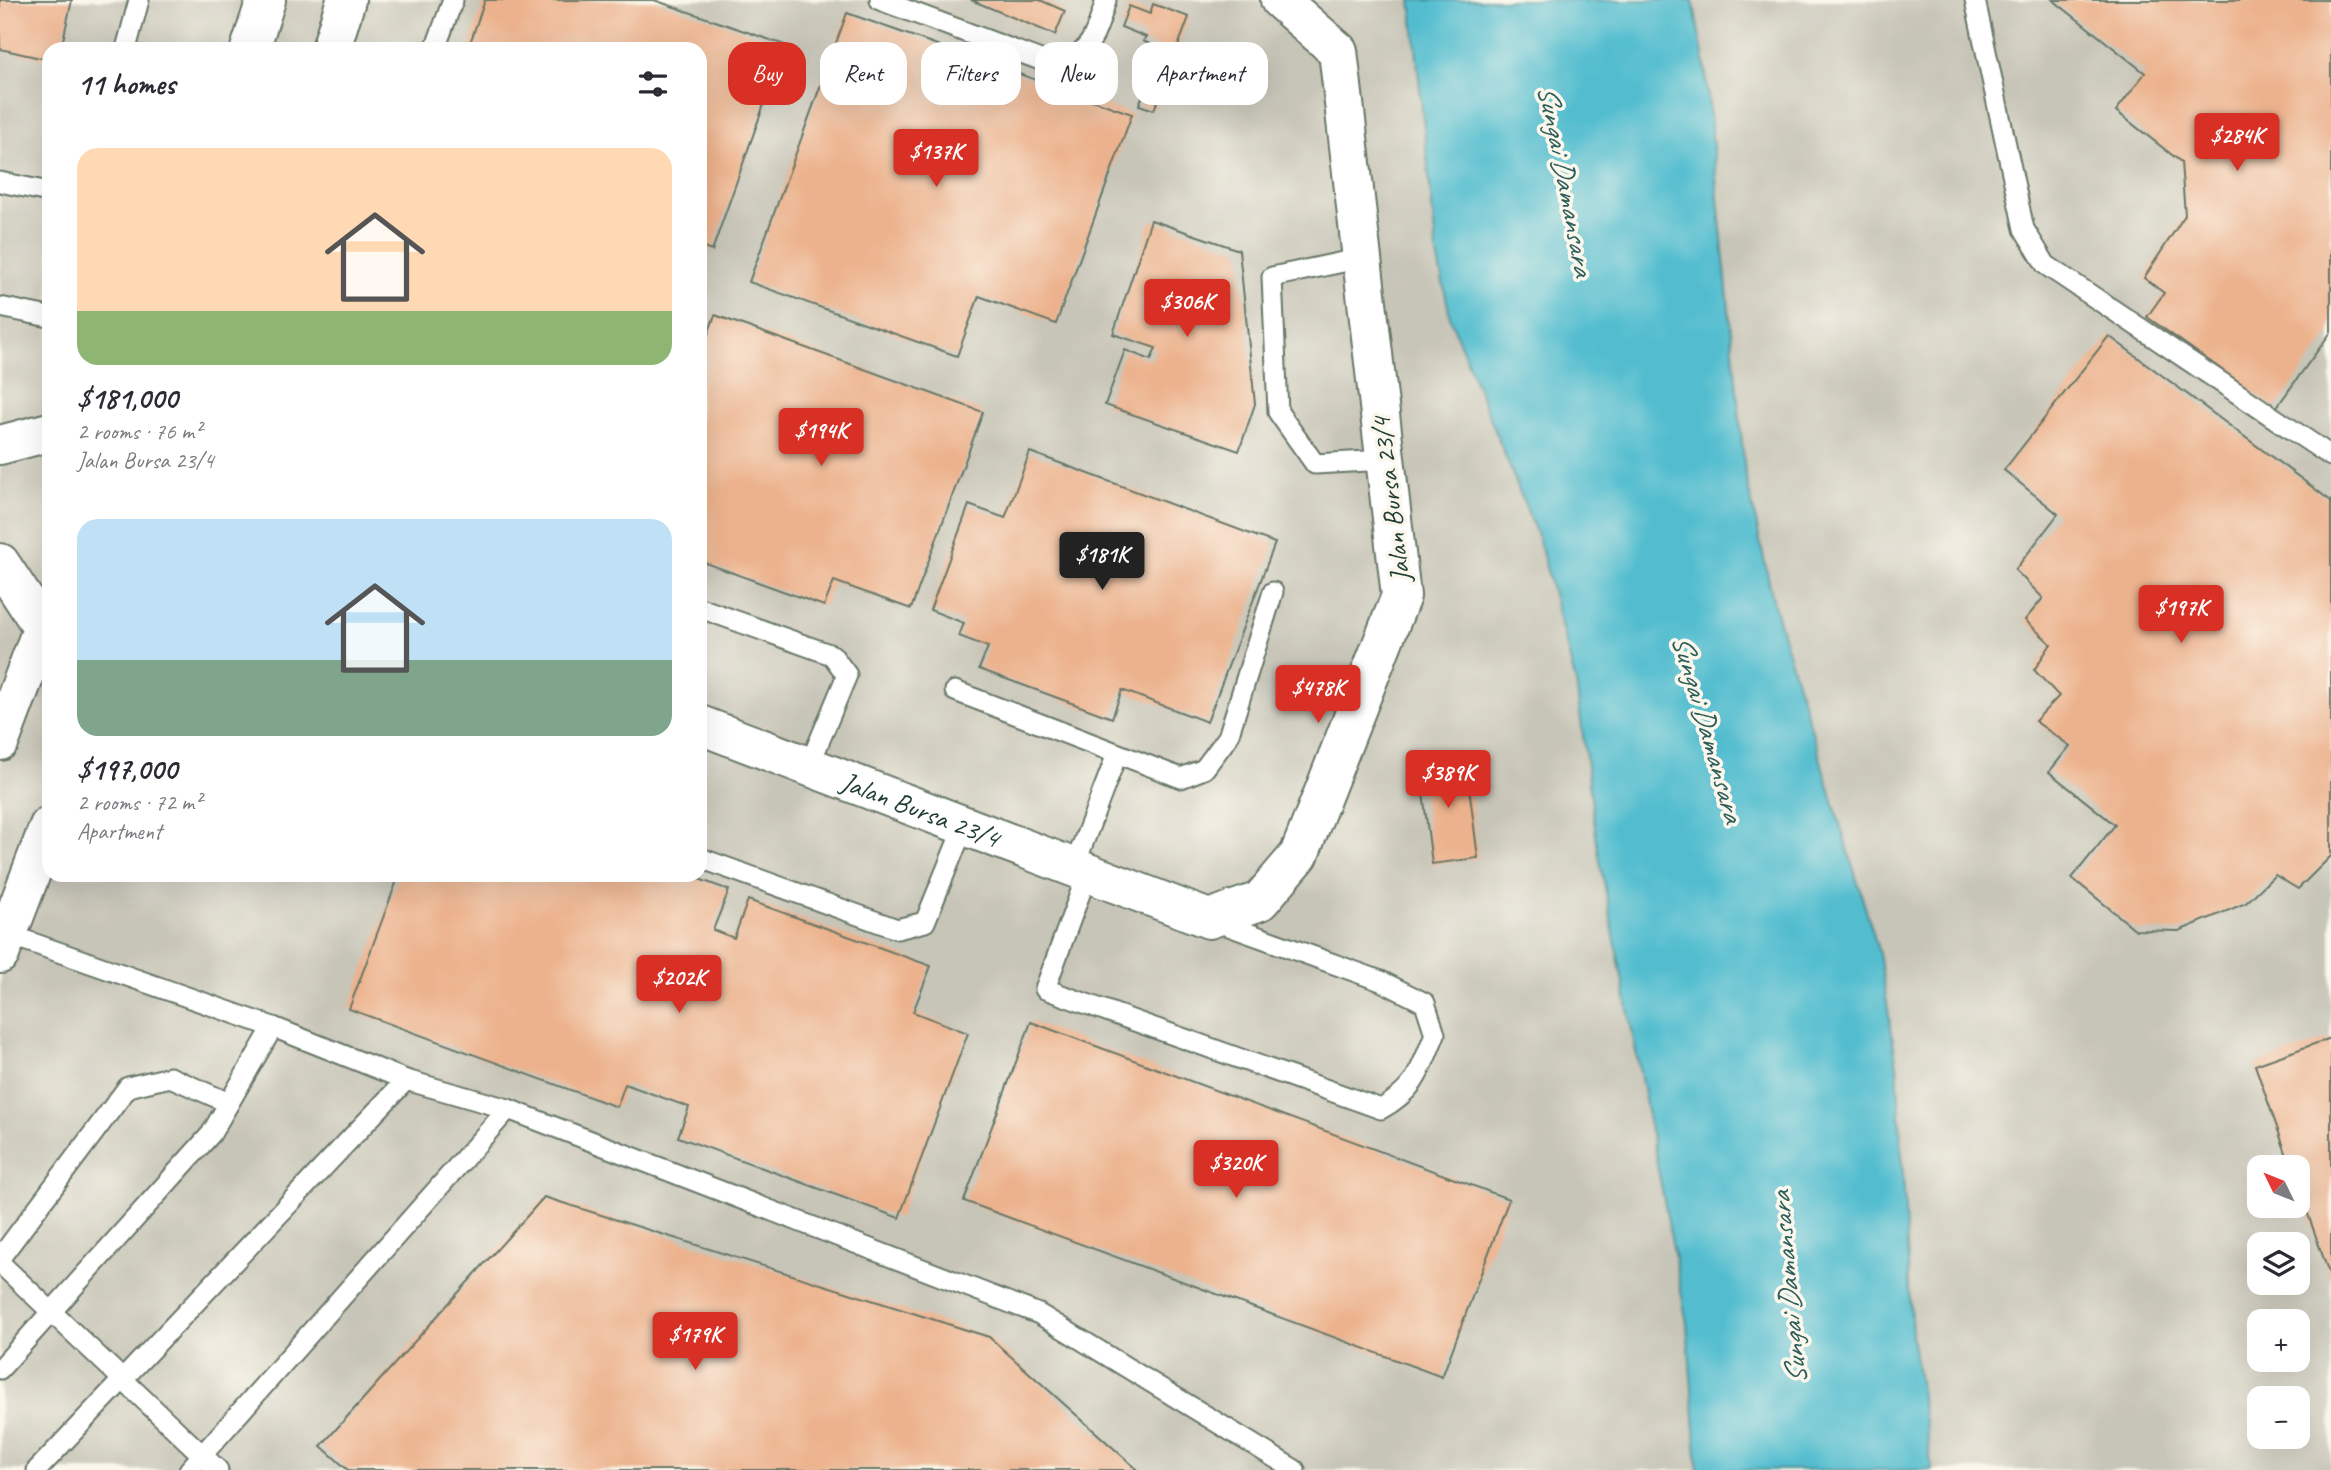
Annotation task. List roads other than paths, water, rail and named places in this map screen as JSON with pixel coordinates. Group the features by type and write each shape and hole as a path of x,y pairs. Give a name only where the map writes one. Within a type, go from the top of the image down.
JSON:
{"street":[{"path":"252,42 266,0"},
{"path":"333,42 346,0"},
{"name":"Jalan Bursa 23/4","path":"707,728 1209,919 1260,901 1299,855 1401,596 1338,51 1280,0"},
{"path":"0,444 42,434"},
{"path":"0,563 42,615"},
{"path":"0,741 42,631"},
{"path":"4,944 42,844"}],"lane":[{"path":"128,42 139,0"},
{"path":"438,42 453,0"},
{"path":"880,0 1059,67 1077,58 1096,36 1106,0"},
{"path":"1975,0 2024,229 2046,265 2331,456"},
{"path":"0,182 42,191"},
{"path":"1362,258 1272,277 1278,412 1315,464 1385,460"},
{"path":"0,307 42,316"},
{"path":"955,691 1181,778 1204,769 1228,737 1273,592"},
{"path":"707,610 832,655 847,675 809,766"},
{"path":"1117,754 1045,989 1381,1109 1397,1100 1415,1082 1435,1034 1425,1003 1381,981 1209,919"},
{"path":"707,861 897,929 925,922 964,826"},
{"path":"4,944 273,1027 406,1080 508,1109 1038,1314 1294,1470"},
{"path":"0,1369 211,1134 273,1027"},
{"path":"218,1470 0,1260 128,1087 170,1077 229,1103"},
{"path":"37,1470 406,1080"},
{"path":"188,1470 508,1109"}],"water":[{"name":"Sungai Damansara","path":"1411,0 1693,0 1705,66 1745,472 1775,609 1879,953 1897,1066 1912,1335 1932,1470 1698,1470 1687,1323 1598,850 1576,683 1539,540 1451,321 1437,255"}]}
